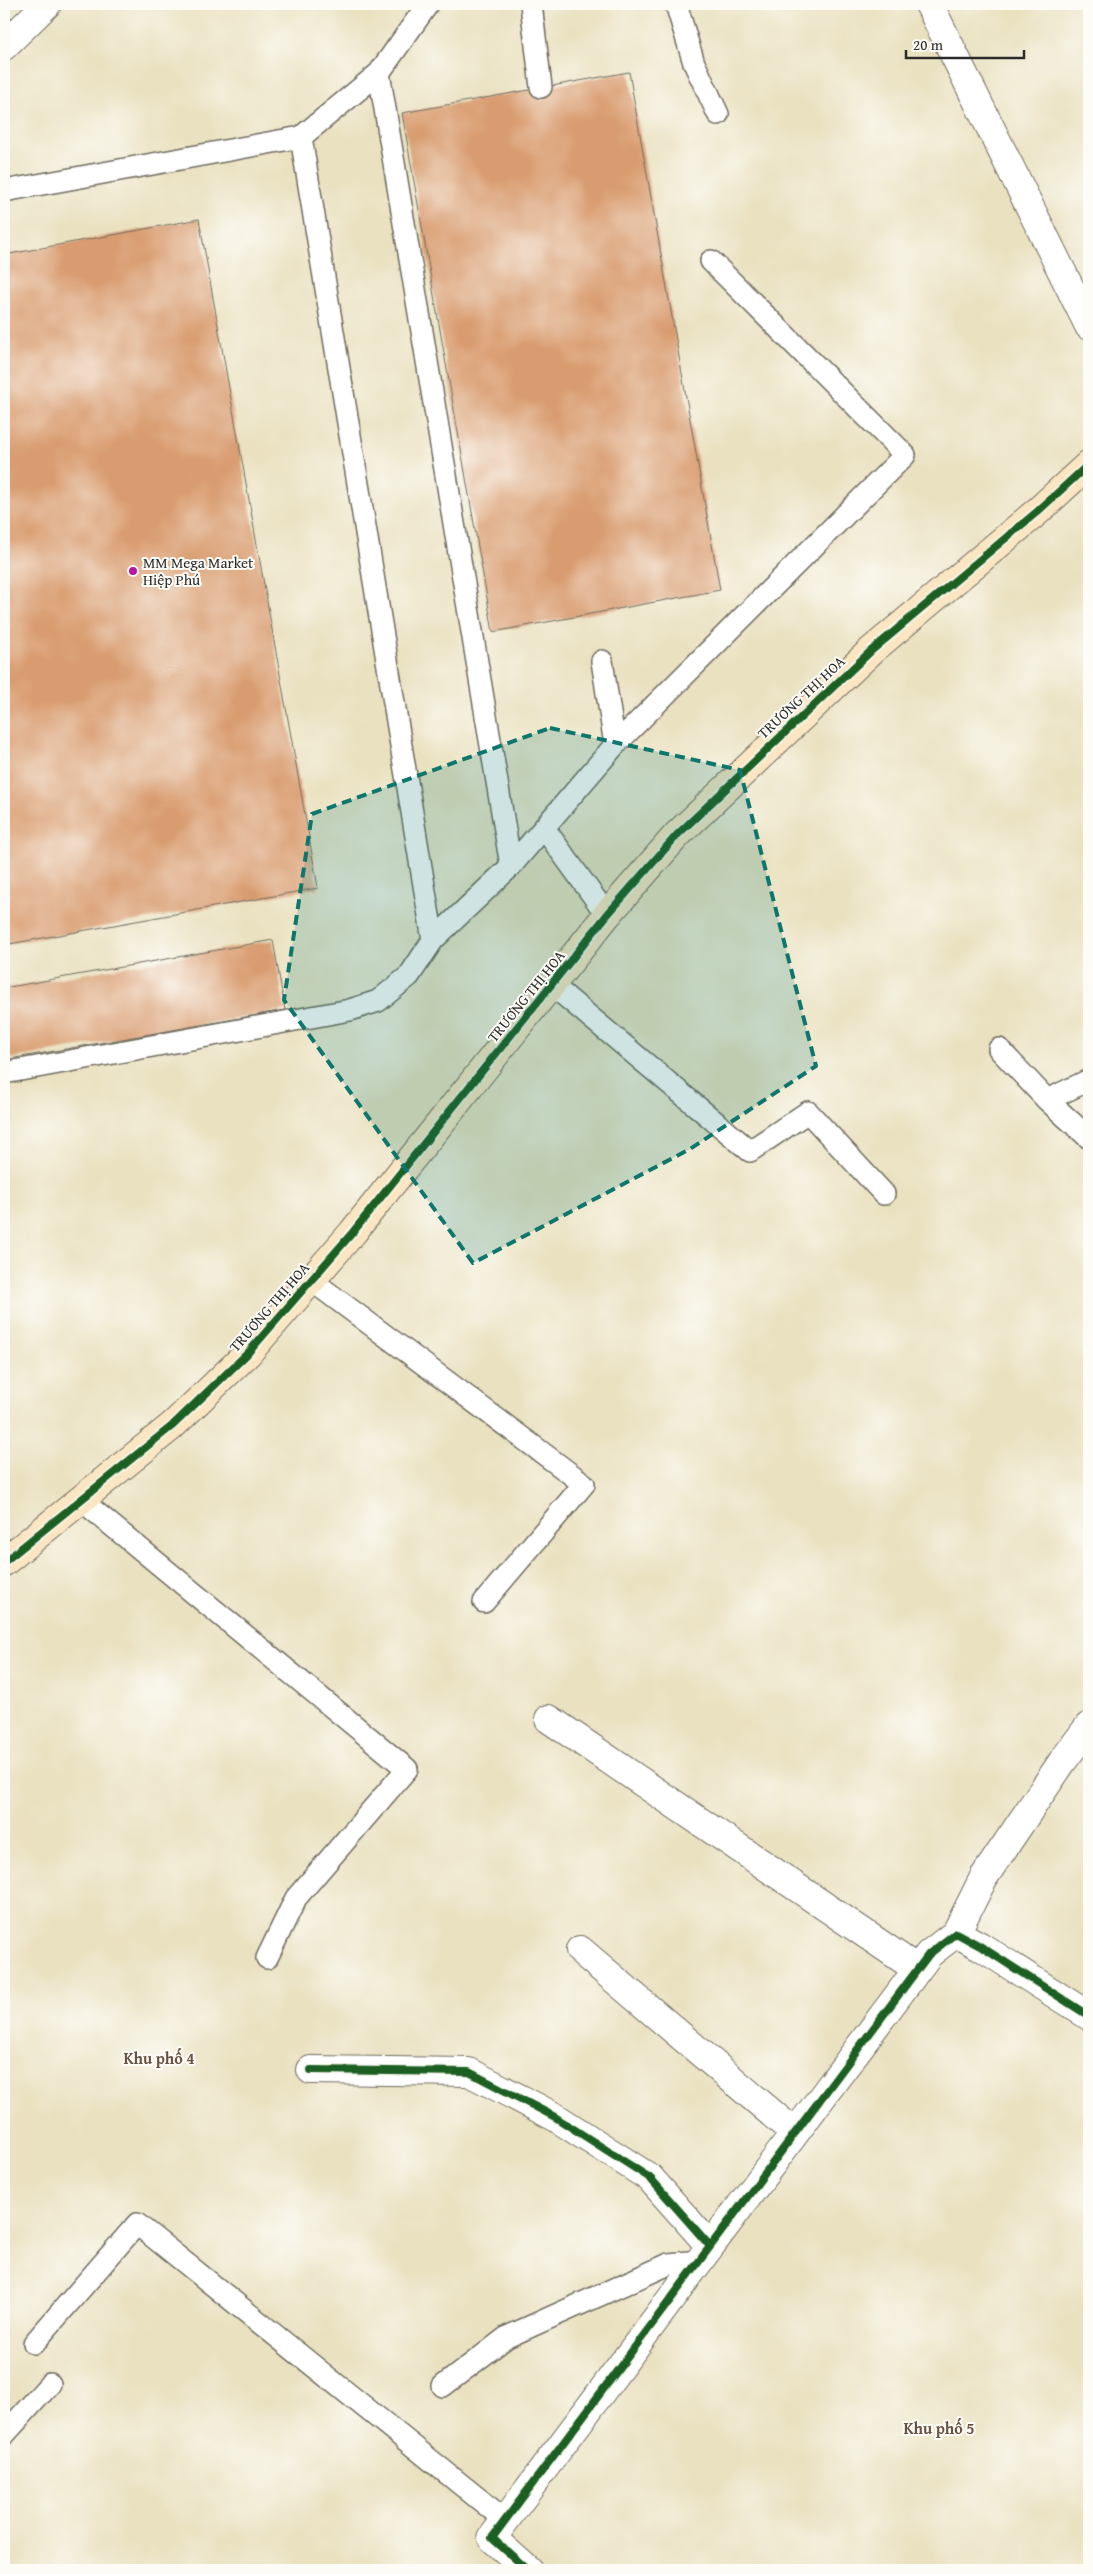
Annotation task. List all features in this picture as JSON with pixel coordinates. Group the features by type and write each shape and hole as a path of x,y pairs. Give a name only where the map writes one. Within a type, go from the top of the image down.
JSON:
{"street":[{"path":"4,46 48,4"},
{"path":"929,4 1089,326"},
{"name":"TRƯƠNG THỊ HOA","path":"4,1562 172,1426 247,1354 312,1280 607,915 677,835 870,651 1038,511 1089,464"},
{"path":"549,1719 918,1969"},
{"path":"528,2570 492,2538 929,1954 956,1933 984,1877 1062,1762 1089,1726"},
{"path":"956,1933 980,1946 1089,2016"},
{"path":"580,1950 795,2133"},
{"path":"311,2070 469,2072 555,2118 650,2178 704,2253"}],"lane":[{"path":"4,191 301,137 379,73 428,4"},
{"path":"531,4 541,87"},
{"path":"676,4 694,63 718,114"},
{"path":"379,73 511,866"},
{"path":"301,137 433,940"},
{"path":"4,1073 350,1010 378,1001 409,976 433,940 511,866 615,745 905,454 711,261"},
{"path":"602,661 615,745"},
{"path":"544,828 607,915"},
{"path":"552,985 750,1152 808,1112 884,1194"},
{"path":"999,1049 1047,1100 1089,1138"},
{"path":"1047,1100 1089,1080"},
{"path":"312,1280 584,1484 484,1602"},
{"path":"81,1500 407,1769 296,1898 266,1958"},
{"path":"34,2343 137,2224 505,2520"},
{"path":"443,2386 507,2337 669,2264 704,2253"},
{"path":"4,2435 50,2384"}],"highlighted area":[{"path":"550,728 740,770 816,1066 690,1149 473,1263 284,1000 312,814"}],"building":[{"path":"629,72 720,590 493,632 402,113"},
{"name":"MM Mega Market Hiệp Phú","path":"199,219 318,888 4,945 4,255"},
{"path":"273,940 285,1010 4,1060 4,988"}],"cycle path":[{"path":"4,1562 172,1426 247,1354 353,1232 607,915 677,835 871,651 1038,511 1089,464"},
{"path":"528,2570 492,2538 929,1954 956,1933 980,1946 1089,2016"},
{"path":"311,2070 469,2072 555,2117 650,2178 710,2246"}],"place":[{"name":"MM Mega Market Hiệp Phú","path":"133,571"}],"district":[{"name":"Khu phố 4","path":"159,2058"},
{"name":"Khu phố 5","path":"939,2428"}]}
